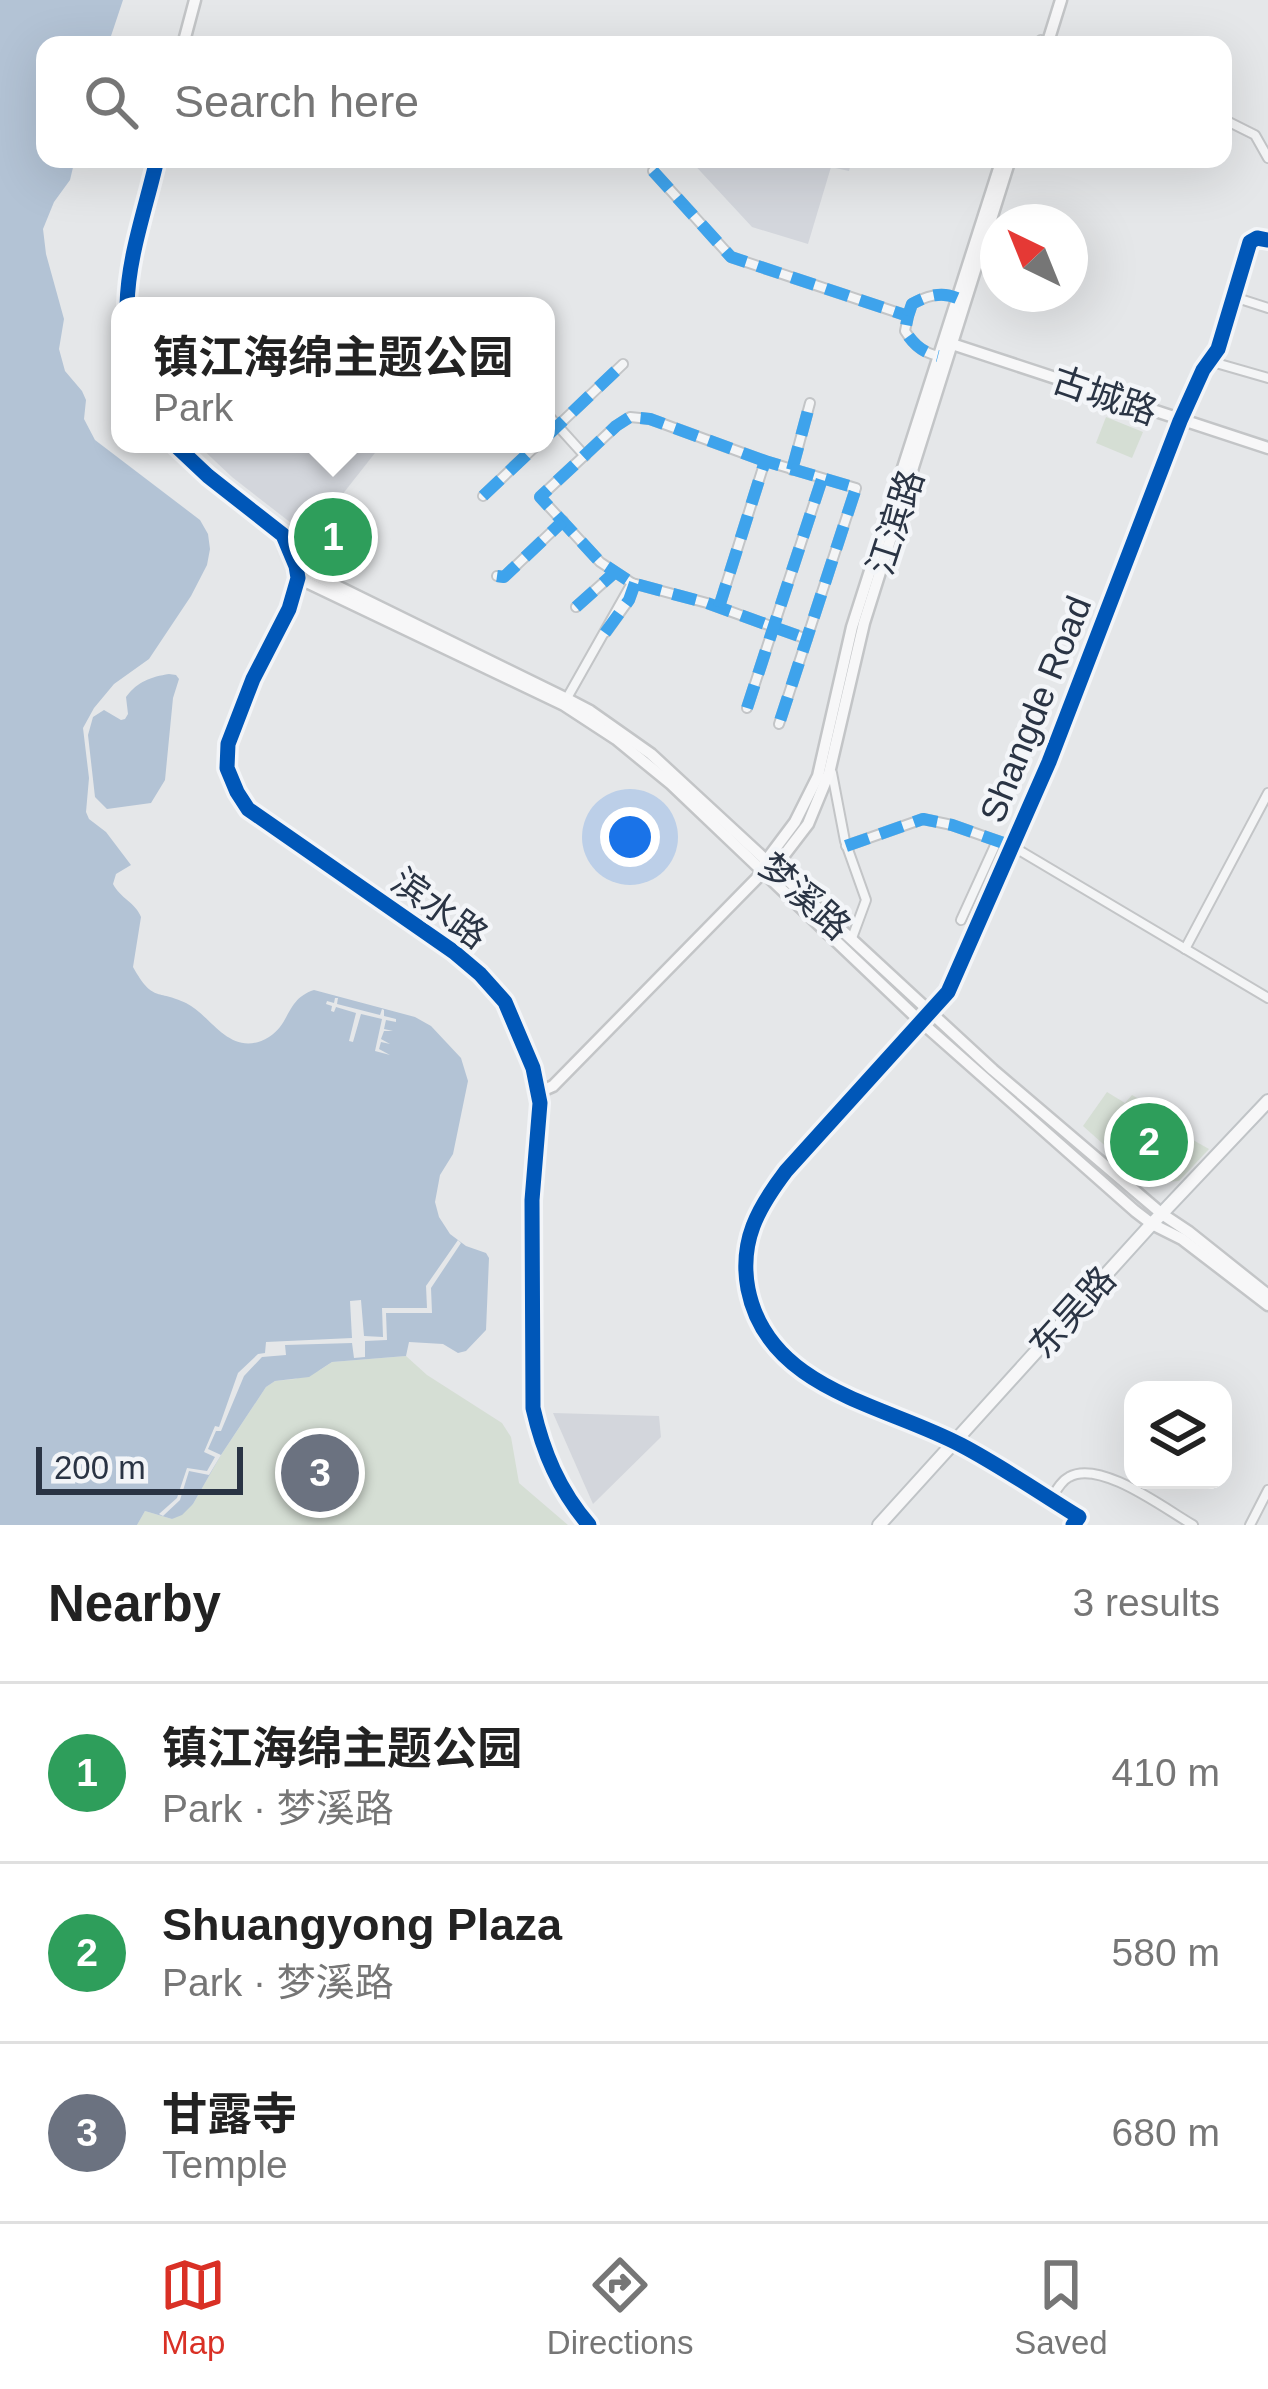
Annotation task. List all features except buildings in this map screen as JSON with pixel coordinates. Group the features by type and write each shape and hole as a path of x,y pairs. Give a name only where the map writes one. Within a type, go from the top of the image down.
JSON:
{"main road":[{"path":"186,36 195,0"},
{"path":"1048,36 1058,0"},
{"path":"127,297 155,168"},
{"name":"江滨路","path":"768,866 818,776 852,627 1003,168"},
{"name":"江滨路","path":"539,1092 553,1086 808,824 831,767 864,623 1003,168"},
{"name":"古城路","path":"948,343 1268,448"},
{"path":"184,453 283,535 297,572"},
{"name":"梦溪路","path":"297,572 565,702 602,728 852,938 927,1018"},
{"name":"滨水路","path":"297,572 290,609 253,679 228,744 227,768 248,809 430,934 480,974 505,1002 539,1092 531,1248 533,1408 555,1475 589,1525"},
{"name":"梦溪路","path":"768,866 927,1018 1159,1221 1268,1305"},
{"path":"927,1018 762,1202 748,1237 745,1272 753,1310 782,1354 817,1382 957,1443"},
{"name":"东吴路","path":"883,1525 1268,1105"},
{"name":"梦溪路","path":"1159,1221 1190,1232 1268,1294"}],"street":[{"path":"1232,124 1255,135 1268,158"},
{"path":"653,171 731,257 908,316"},
{"name":"Shangde Road","path":"927,1018 948,992 1048,762 1180,421 1218,349 1250,242 1257,238 1268,241"},
{"path":"938,356 912,342 905,331 908,316 912,304 928,295 957,298"},
{"path":"1234,297 1268,308"},
{"path":"1209,361 1268,378"},
{"path":"555,429 623,364"},
{"path":"792,470 810,403"},
{"path":"779,724 807,639 856,488 765,461 650,418 630,417 541,496 614,573 807,639"},
{"path":"555,423 585,456"},
{"path":"482,496 528,453"},
{"path":"719,607 765,461"},
{"path":"747,708 822,479"},
{"path":"497,576 504,577 562,520"},
{"path":"576,607 614,573"},
{"path":"565,702 604,633 629,600 633,583"},
{"path":"831,767 847,846 866,900 852,938"},
{"path":"1184,949 1268,793"},
{"path":"847,846 923,819 1012,846 1268,998"},
{"path":"961,920 997,841"},
{"path":"957,1443 1051,1499 1076,1521"},
{"path":"1051,1499 1072,1475 1106,1474 1193,1525"},
{"path":"1250,1525 1268,1490"}],"shaded area":[{"path":"697,168 831,168 808,244 752,227"},
{"path":"1106,417 1143,432 1132,458 1096,443"},
{"path":"207,453 375,453 309,537"},
{"path":"1107,1092 1125,1103 1132,1095 1189,1128 1186,1136 1209,1149 1179,1181 1147,1183 1083,1126"},
{"path":"406,1356 502,1423 511,1437 519,1483 568,1525 137,1525 145,1511 172,1519 193,1504 266,1387 275,1381 295,1379 332,1362"},
{"path":"553,1413 659,1416 661,1437 593,1504"}],"water":[{"path":"0,0 123,0 111,36 36,36 36,168 73,168 43,229 64,319 59,349 65,371 86,400 84,419 95,440 200,520 210,549 191,596 149,659 114,684 83,728 89,778 86,812 131,865 116,874 113,884 141,917 133,967 151,991 186,1003 233,1040 256,1043 269,1037 298,999 314,990 415,1017 431,1026 461,1058 468,1081 453,1154 440,1175 435,1202 450,1234 489,1258 486,1330 458,1353 443,1344 409,1342 406,1356 332,1362 309,1377 275,1381 266,1387 182,1515 172,1519 145,1511 137,1525 0,1525"},
{"path":"169,674 179,679 165,780 151,803 107,809 95,797 88,735 93,717 104,710 125,719 126,697 145,681"}],"pier":[{"path":"335,998 337,1004 380,1015 382,1009 384,1016 396,1019 386,1020 384,1029 393,1031 384,1031 381,1039 390,1044 381,1042 379,1049 390,1055 375,1051 382,1019 361,1014 353,1042 349,1041 356,1013 336,1007 331,1011 332,1006 326,1004 334,1003"},
{"path":"458,1240 461,1243 431,1288 432,1313 386,1313 387,1340 365,1341 365,1357 354,1358 352,1343 285,1345 286,1355 262,1357 244,1376 221,1431 216,1431 208,1449 221,1455 209,1475 189,1471 180,1500 163,1516 159,1514 177,1498 187,1468 207,1471 215,1457 204,1452 215,1426 219,1427 238,1373 265,1353 266,1342 352,1338 350,1301 361,1300 364,1336 383,1337 382,1308 427,1308 426,1286"}],"marked path":[{"path":"653,171 731,257 908,316 908,336 938,356"},
{"path":"908,316 912,304 923,299 957,298"},
{"path":"555,428 623,364"},
{"path":"792,470 810,403"},
{"path":"765,461 650,419 630,417 540,497 600,562 632,583 707,603 807,639"},
{"path":"483,496 528,453"},
{"path":"719,607 765,461 856,488 779,724"},
{"path":"747,708 822,479"},
{"path":"497,576 504,577 563,521"},
{"path":"576,607 614,573"},
{"path":"605,633 629,600 635,583"},
{"path":"846,846 923,819 1012,846"}],"cycle path":[{"path":"127,297 155,168"},
{"path":"1073,1525 1079,1517 976,1453 833,1390 804,1372 779,1350 760,1323 748,1289 746,1256 759,1212 786,1171 948,992 1049,762 1180,421 1218,349 1250,242 1268,240"},
{"path":"184,453 283,535 298,578 289,609 253,679 228,744 227,768 237,792 248,809 480,974 505,1002 533,1068 540,1103 532,1200 533,1408 553,1470 589,1525"}],"place":[{"name":"镇江海绵主题公园","path":"333,537"},
{"name":"Shuangyong Plaza","path":"1149,1142"},
{"name":"甘露寺","path":"320,1473"}]}
